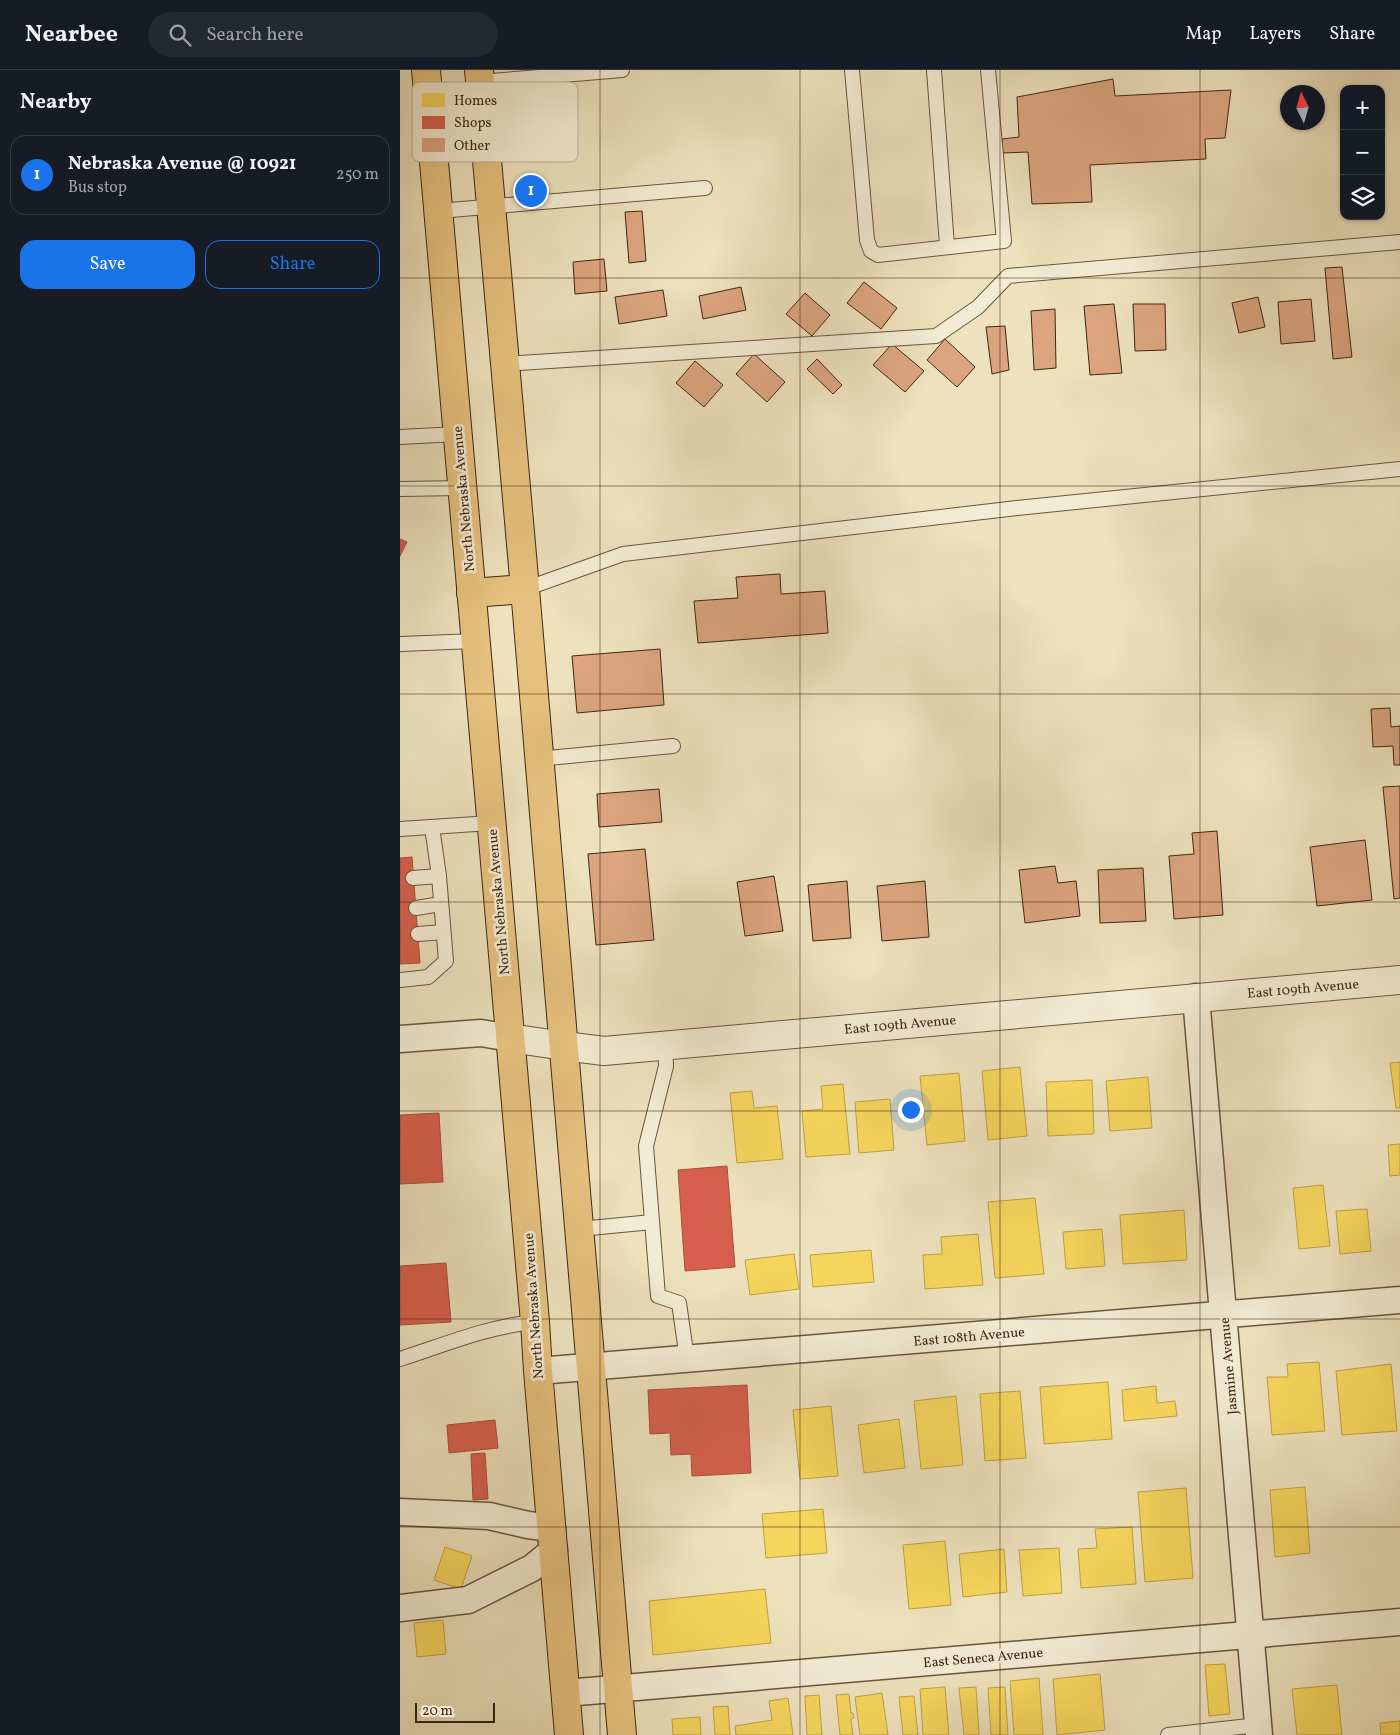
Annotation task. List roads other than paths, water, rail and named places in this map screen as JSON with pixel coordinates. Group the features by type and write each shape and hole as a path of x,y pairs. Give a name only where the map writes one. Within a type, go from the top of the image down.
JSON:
{"main road":[{"name":"North Nebraska Avenue","path":"434,162 570,1735"},
{"path":"487,162 622,1735"},
{"path":"471,593 525,589"}],"street":[{"name":"East 109th Avenue","path":"400,1039 481,1033 564,1046 604,1050 1400,980"},
{"name":"Jasmine Avenue","path":"1196,997 1259,1730"},
{"name":"East 108th Avenue","path":"538,1371 1400,1300"},
{"path":"400,1512 489,1516 528,1525 553,1539 532,1568 468,1600 400,1608"},
{"name":"East Seneca Avenue","path":"566,1693 1400,1622"}],"lane":[{"path":"480,76 622,70"},
{"path":"852,70 867,240 871,251 878,255 1004,241 988,70"},
{"path":"934,70 947,246"},
{"path":"439,211 705,188"},
{"path":"505,364 936,336 978,307 1008,276 1400,242"},
{"path":"400,436 457,434"},
{"path":"525,589 623,554 1017,508 1400,469"},
{"path":"400,489 462,488"},
{"path":"400,644 475,641"},
{"path":"538,758 673,746"},
{"path":"400,829 491,823"},
{"path":"400,980 428,977 446,961 442,904 432,827"},
{"path":"413,878 439,876"},
{"path":"416,908 442,904"},
{"path":"418,934 443,932"},
{"path":"665,1045 666,1066 646,1146 658,1296 679,1303 687,1359"},
{"path":"580,1229 652,1222"},
{"path":"400,1359 492,1329 513,1324 535,1322"},
{"path":"1168,1735 1259,1730"}],"place":[{"name":"Nebraska Avenue @ 10921","path":"531,191"}]}
